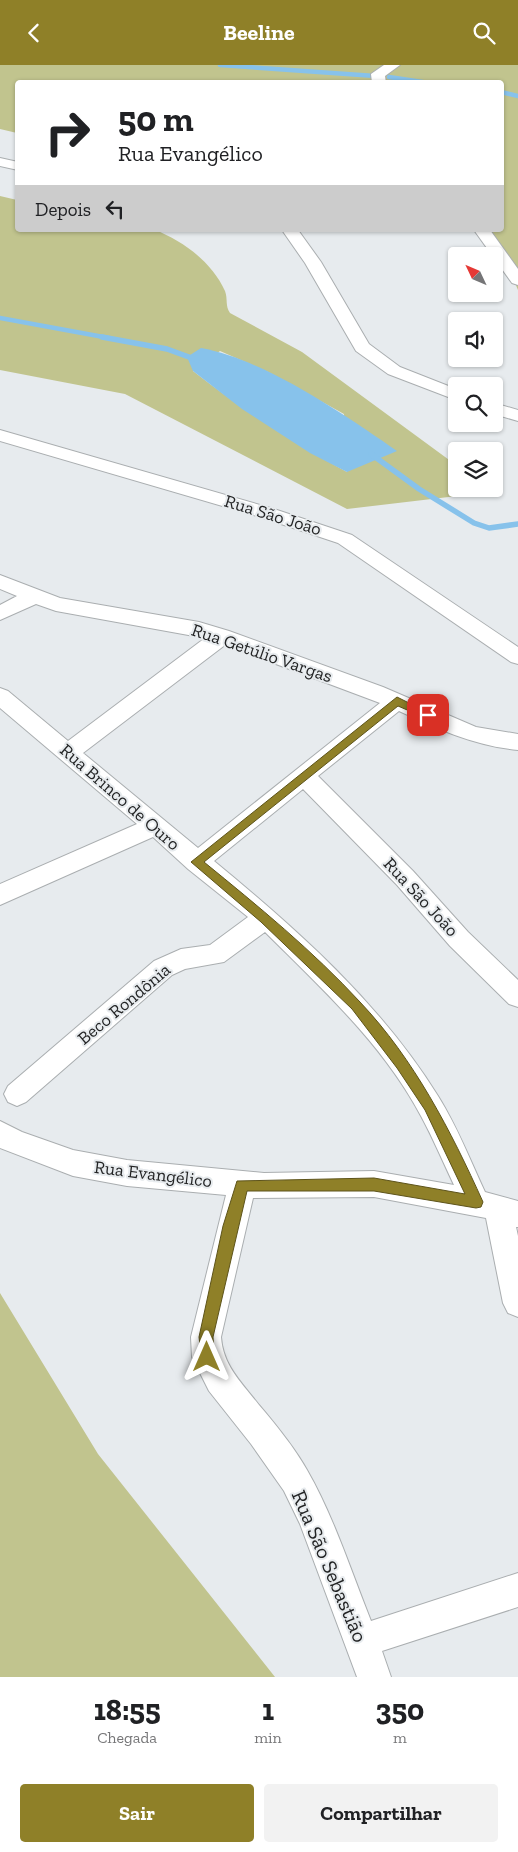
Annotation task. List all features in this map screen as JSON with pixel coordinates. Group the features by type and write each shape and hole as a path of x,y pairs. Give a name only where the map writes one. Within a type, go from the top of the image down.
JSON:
{"street":[{"path":"379,80 378,75 381,71 393,65"},
{"path":"0,162 15,165"},
{"path":"291,232 313,262 362,347 372,357 408,378 448,392"},
{"path":"483,232 518,280"},
{"path":"503,411 518,416"},
{"name":"Rua São João","path":"0,435 267,513 345,539 518,657"},
{"name":"Rua Getúlio Vargas","path":"0,582 34,596 78,609 199,629 222,636 397,701 476,737 494,741 518,742"},
{"path":"0,613 34,596"},
{"path":"69,753 222,636"},
{"name":"Rua Brinco de Ouro","path":"0,695 196,862 266,918 356,1006 402,1064 497,1208 518,1303"},
{"path":"196,862 397,701"},
{"name":"Rua São João","path":"304,776 405,879 459,939 518,996"},
{"path":"0,895 155,826"},
{"name":"Beco Rondônia","path":"17,1094 163,967 181,959 215,955 266,918"},
{"name":"Rua Evangélico","path":"0,1133 13,1141 73,1163 127,1173 242,1185 374,1184 497,1208"},
{"name":"Rua São Sebastião","path":"242,1185 230,1226 206,1337 207,1357 220,1380 262,1433 294,1480 313,1516 362,1641 374,1677"},
{"path":"362,1641 518,1590"}],"green space":[{"path":"0,65 518,65 518,290 503,255 503,247 500,247 497,241 483,232 504,232 504,80 15,80 15,133 0,129"},
{"path":"0,196 15,200 15,232 159,232 176,240 196,254 213,271 225,291 230,313 302,352 448,459 449,497 347,509 125,394 0,370","holes":["220,351 268,372 344,414 347,472 268,425 193,371"]},
{"path":"0,1293 98,1454 275,1677 0,1677"}],"water":[{"path":"201,348 225,354 277,376 329,405 397,451 347,472 310,453 242,409 193,371 187,357"}],"waterway":[{"path":"220,65 375,76"},
{"path":"389,77 409,80"},
{"path":"504,93 518,96"},
{"path":"0,318 109,338"},
{"path":"102,337 167,349 197,360"},
{"path":"371,454 419,489 474,523 489,528 518,524"}],"route":[{"path":"207,1357 206,1337 219,1284 230,1226 242,1185 374,1184 476,1202 430,1106 402,1064 356,1006 266,918 196,862 397,701 428,715"}]}
